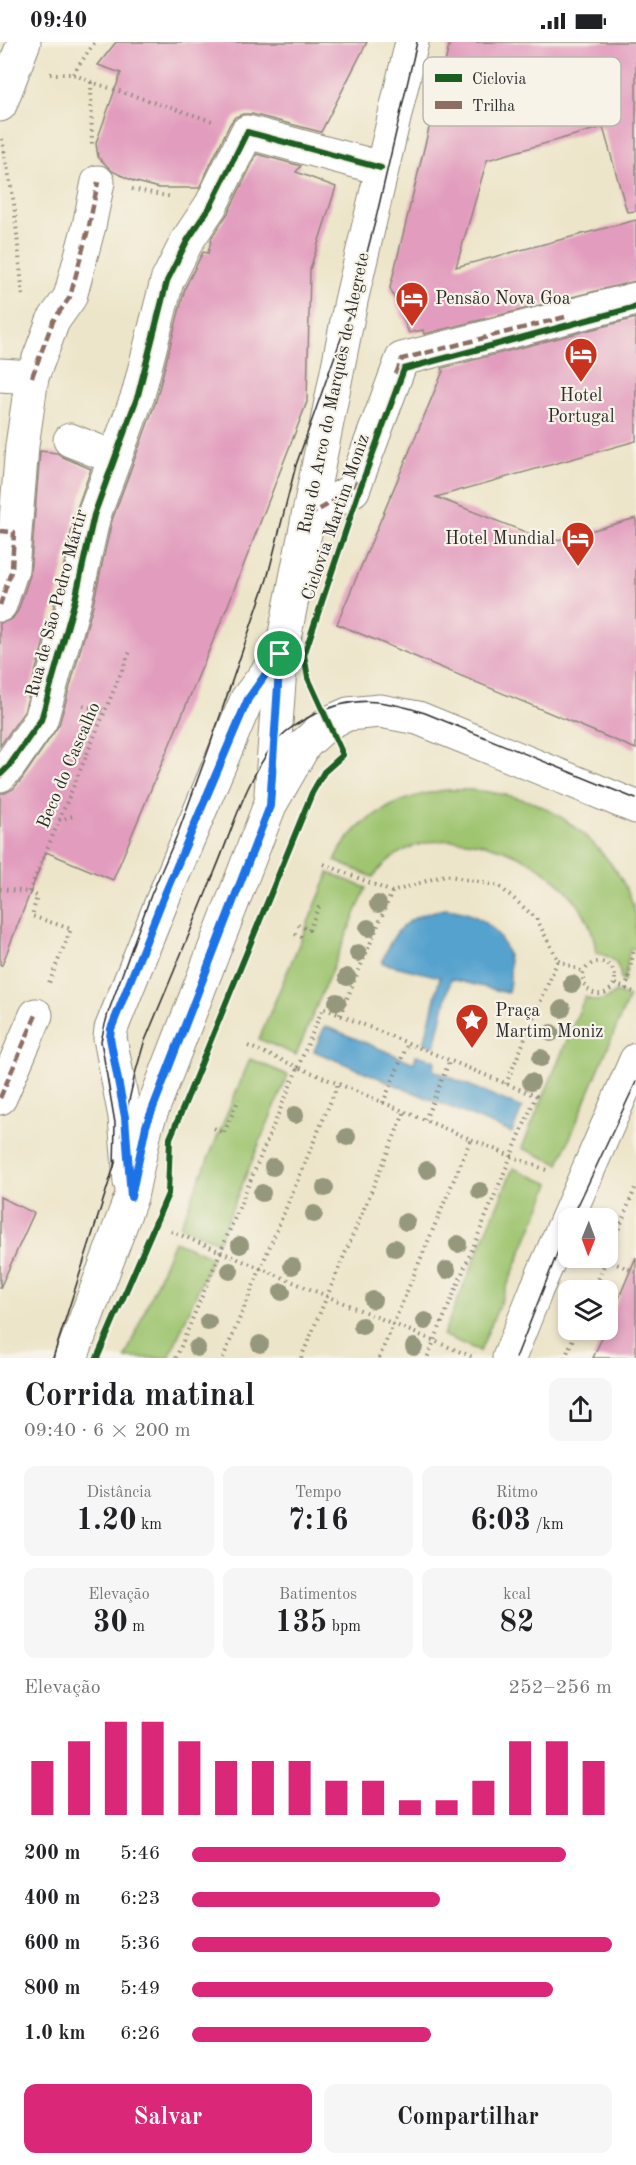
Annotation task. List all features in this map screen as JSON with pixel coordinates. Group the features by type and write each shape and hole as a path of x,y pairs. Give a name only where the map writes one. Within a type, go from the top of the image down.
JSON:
{"main road":[{"path":"3,98 24,42"},
{"name":"Rua do Arco do Marquês de Alegrete","path":"270,806 280,654 351,302 412,42"},
{"path":"247,132 381,168"},
{"name":"Rua de São Pedro Mártir","path":"0,775 9,766 40,720 75,600 94,515 138,395 167,281 187,240 211,205 247,132"},
{"path":"0,604 12,569 7,531 32,376 53,321 70,297 98,182"},
{"path":"308,516 353,490 402,359 636,298"},
{"path":"0,375 32,376"},
{"path":"70,440 115,458"},
{"name":"Rua do Arco do Marquês de Alegrete","path":"131,1197 125,1117 110,1038 111,1029 166,890 248,699 280,654"},
{"path":"72,1358 131,1197 146,1126 270,806 305,744 328,723 348,714 380,711 418,718 636,807"},
{"path":"0,1098 36,1015"},
{"path":"509,1358 636,1060"}],"path":[{"path":"73,74 95,42"},
{"path":"211,205 98,182 92,156 91,82 247,132"},
{"path":"0,129 14,202 24,305"},
{"path":"58,820 73,816"},
{"path":"324,864 392,892 445,875 499,886 536,918 558,960 583,972"},
{"path":"0,889 29,892 38,896 32,916 71,929 36,1015"},
{"path":"340,1015 392,892"},
{"path":"298,925 309,930 320,904"},
{"path":"295,934 306,939"},
{"path":"626,989 634,949"},
{"path":"506,1084 558,960"},
{"path":"597,961 605,963 612,968 616,976 615,984 609,991 601,994 592,993 582,980 583,972 597,961"},
{"path":"615,984 636,993"},
{"path":"176,1358 323,1008 536,1096 427,1358"},
{"path":"383,1103 408,1045"},
{"path":"248,1046 552,1173"},
{"path":"425,1120 449,1062"},
{"path":"224,1358 338,1084"},
{"path":"214,1128 224,1133 238,1099"},
{"path":"301,1358 405,1112"},
{"path":"379,1358 471,1140"},
{"path":"618,1230 636,1186"},
{"path":"171,1231 476,1358"},
{"path":"618,1265 636,1272"},
{"path":"565,1358 572,1340"}],"green space":[{"path":"471,790 519,798 551,811 583,834 611,865 631,899 636,917 636,949 630,948 624,982 621,980 617,965 607,956 596,953 587,919 566,890 537,867 503,850 467,841 431,842 399,853 373,877 335,861 352,834 364,823 392,805 423,794"},
{"path":"329,873 366,888 296,1055 259,1039"},
{"path":"616,992 629,997 559,1164 522,1148 585,997 601,1000"},
{"path":"250,1059 288,1075 218,1242 180,1226"},
{"path":"513,1168 550,1184 480,1351 443,1335"},
{"path":"174,1241 212,1257 169,1358 125,1358"}],"water":[{"path":"445,909 476,917 498,935 505,947 510,976 508,993 451,979 435,1046 424,1044 440,977 382,963 391,941 404,925 422,915"},
{"path":"325,1026 414,1063 416,1055 435,1060 433,1070 522,1108 512,1133 314,1051"}],"building":[{"path":"116,42 367,42 321,132 252,114 243,114 235,117 230,124 199,188 159,188 133,181 112,171 98,157 96,143 121,73 98,65"},
{"path":"450,42 636,42 636,211 627,212 603,127 487,160 456,267 636,220 636,281 424,334 423,330 409,333 390,288 430,126 621,126 621,57 446,57"},
{"path":"257,154 301,166 296,172 336,187 310,269 307,402 228,605 113,880 46,852 2,965 0,965 0,793 13,789 22,779 59,725 93,605 112,520 156,401 185,288 203,252 208,253 212,237 228,213"},
{"name":"Hotel Mundial","path":"636,318 636,441 436,497 551,542 636,518 636,749 337,624 443,371 442,368"},
{"path":"40,451 57,453 91,469 76,511 57,595 24,712 0,746 0,623 12,619 18,611 30,575"},
{"path":"0,1197 34,1213 0,1288"},
{"path":"636,1257 636,1358 593,1358 601,1340 618,1340 618,1300"}],"tram line":[{"path":"114,1167 115,1123 101,1041 108,1013 151,895 178,833 267,579 296,465 354,302 417,42"},
{"path":"121,1136 144,1043 241,804 265,757 279,739 296,724 326,709 341,705 354,702 382,702 425,713 636,799"},
{"path":"577,1208 636,1082"},
{"path":"53,1358 116,1160"},
{"path":"516,1358 558,1251"}],"marked path":[{"path":"32,377 53,321 70,297 98,182"},
{"path":"396,374 402,359 569,316"},
{"path":"308,516 353,490 357,481"},
{"path":"0,531 14,532 12,569 0,605"},
{"path":"0,1098 36,1015"}],"cycle path":[{"path":"0,775 9,766 41,720 75,600 94,515 138,395 167,281 187,241 211,205 247,132 381,168"},
{"name":"Ciclovia Martim Moniz","path":"97,1358 168,1194 170,1138 312,793 324,772 343,755 308,678 304,655 359,491 404,369 636,307"}],"place":[{"name":"Pensão Nova Goa","path":"412,327"},
{"name":"Hotel Portugal","path":"581,383"},
{"name":"Hotel Mundial","path":"578,567"},
{"name":"Praça Martim Moniz","path":"472,1049"}],"route":[{"path":"280,654 270,806 146,1126 131,1197 125,1117 110,1038 111,1029 162,901 248,699 280,654"}]}
